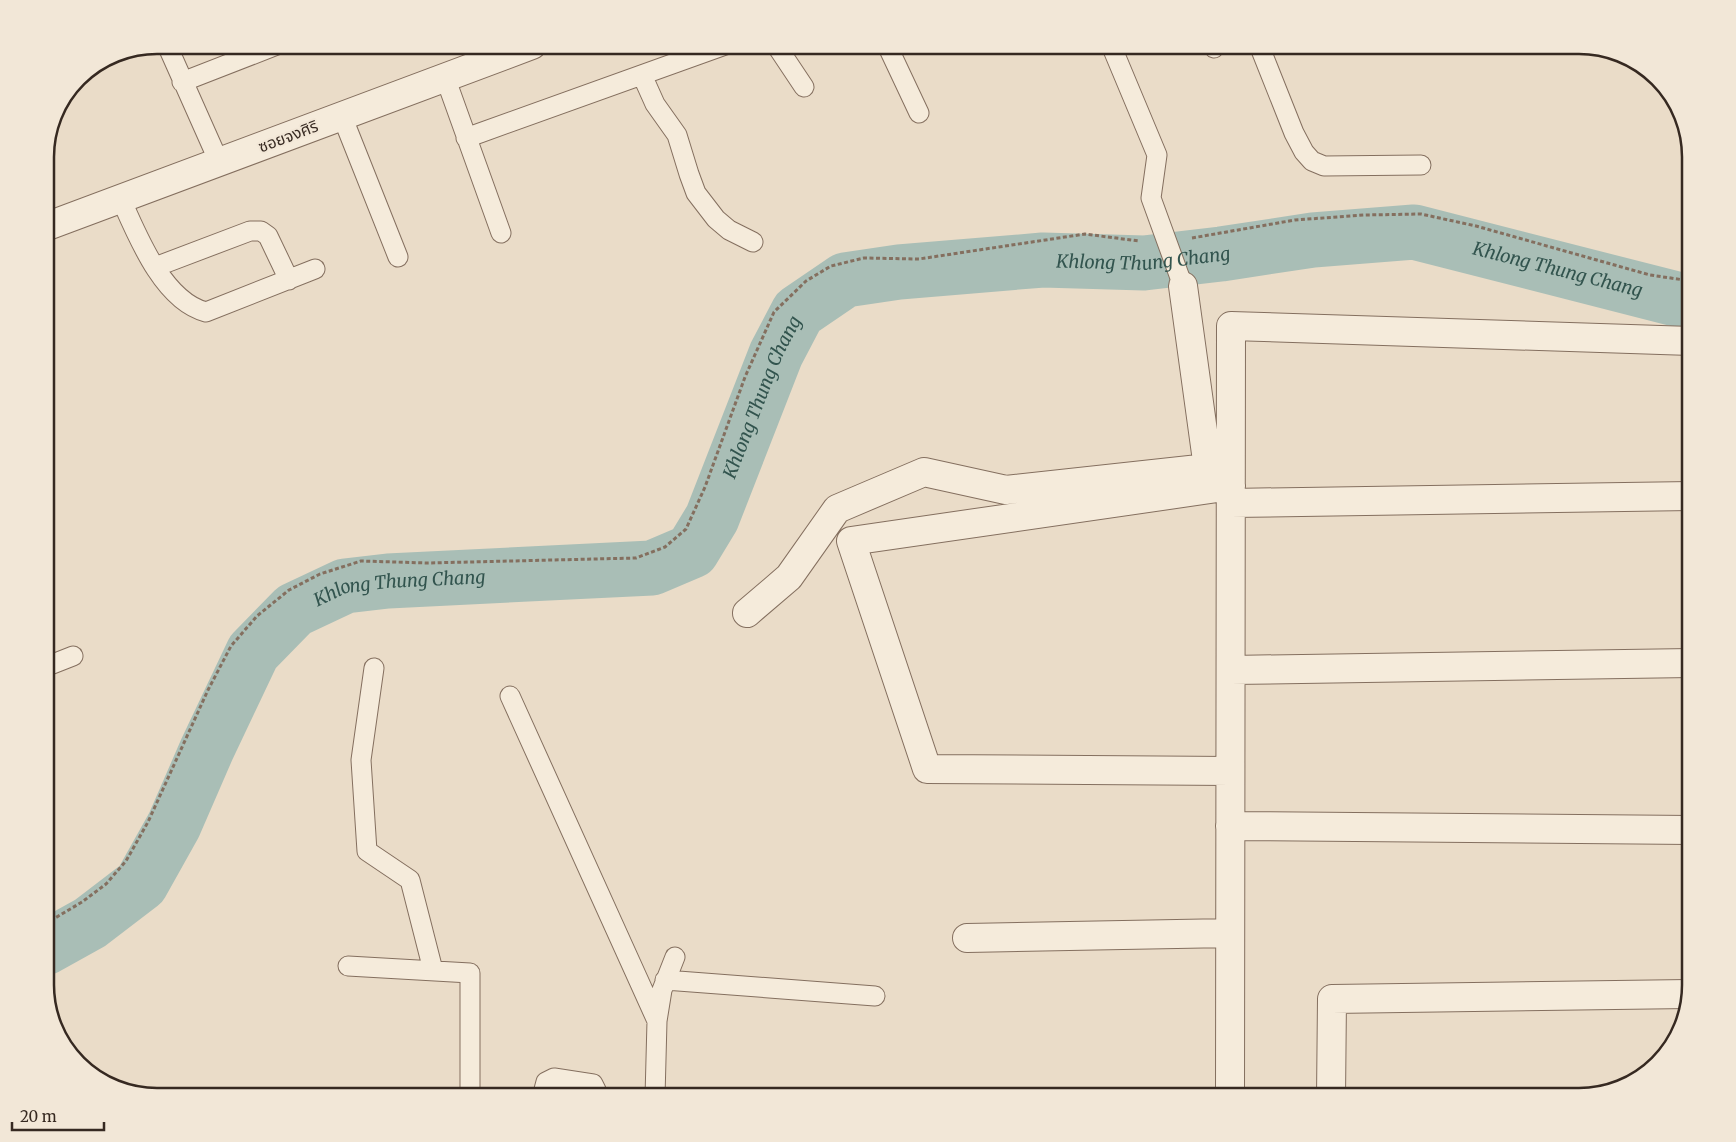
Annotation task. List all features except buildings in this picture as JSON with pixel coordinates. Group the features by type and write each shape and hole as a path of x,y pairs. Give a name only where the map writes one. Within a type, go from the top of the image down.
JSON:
{"street":[{"name":"ซอยจงศิริ","path":"54,224 445,77 482,54"},
{"path":"747,614 789,577 837,510 924,472 1006,490 1208,468 1183,286"},
{"path":"1230,1088 1231,326 1682,341"},
{"path":"1230,772 927,769 851,541 1231,494 1682,496"},
{"path":"1231,670 1682,663"},
{"path":"1230,826 1682,830"},
{"path":"967,938 1230,933"},
{"path":"1330,1088 1332,999 1682,994"}],"lane":[{"path":"170,54 219,162"},
{"path":"182,82 255,54"},
{"path":"466,138 700,54"},
{"path":"782,54 804,87"},
{"path":"891,54 919,113"},
{"path":"1115,54 1157,155 1151,198 1183,286"},
{"path":"1263,54 1294,133 1304,152 1312,161 1324,166 1421,165"},
{"path":"642,75 655,104 677,135 690,180 699,197 716,219 729,230 753,242"},
{"path":"445,77 501,233"},
{"path":"342,116 398,257"},
{"path":"120,199 144,251 155,267 180,298 196,309 206,312 315,269"},
{"path":"155,267 250,231 261,231 268,236 289,280"},
{"path":"54,663 73,656"},
{"path":"374,668 360,760 367,850 410,880 433,970"},
{"path":"510,696 657,1021"},
{"path":"655,1088 657,1021 662,990 675,957"},
{"path":"348,966 470,973 470,1088"},
{"path":"666,980 875,996"},
{"path":"544,1088 546,1082 554,1078 593,1084 595,1088"}],"path":[{"path":"1186,239 1295,220 1364,215 1421,214 1476,226 1650,275 1682,280"},
{"path":"54,919 82,902 106,884 126,861 148,822 208,690 231,646 257,616 289,590 320,574 360,561 428,563 636,558 665,547 686,529 705,487 745,377 774,312 806,281 831,266 864,258 919,259 1085,234 1148,242"}],"waterway":[{"name":"Khlong Thung Chang","path":"54,943 90,923 141,884 174,825 207,749 253,652 294,610 345,586 388,581 652,568 692,551 712,518 776,354 798,312 845,280 899,272 1043,260 1144,263 1313,240 1414,232 1682,300"}]}
